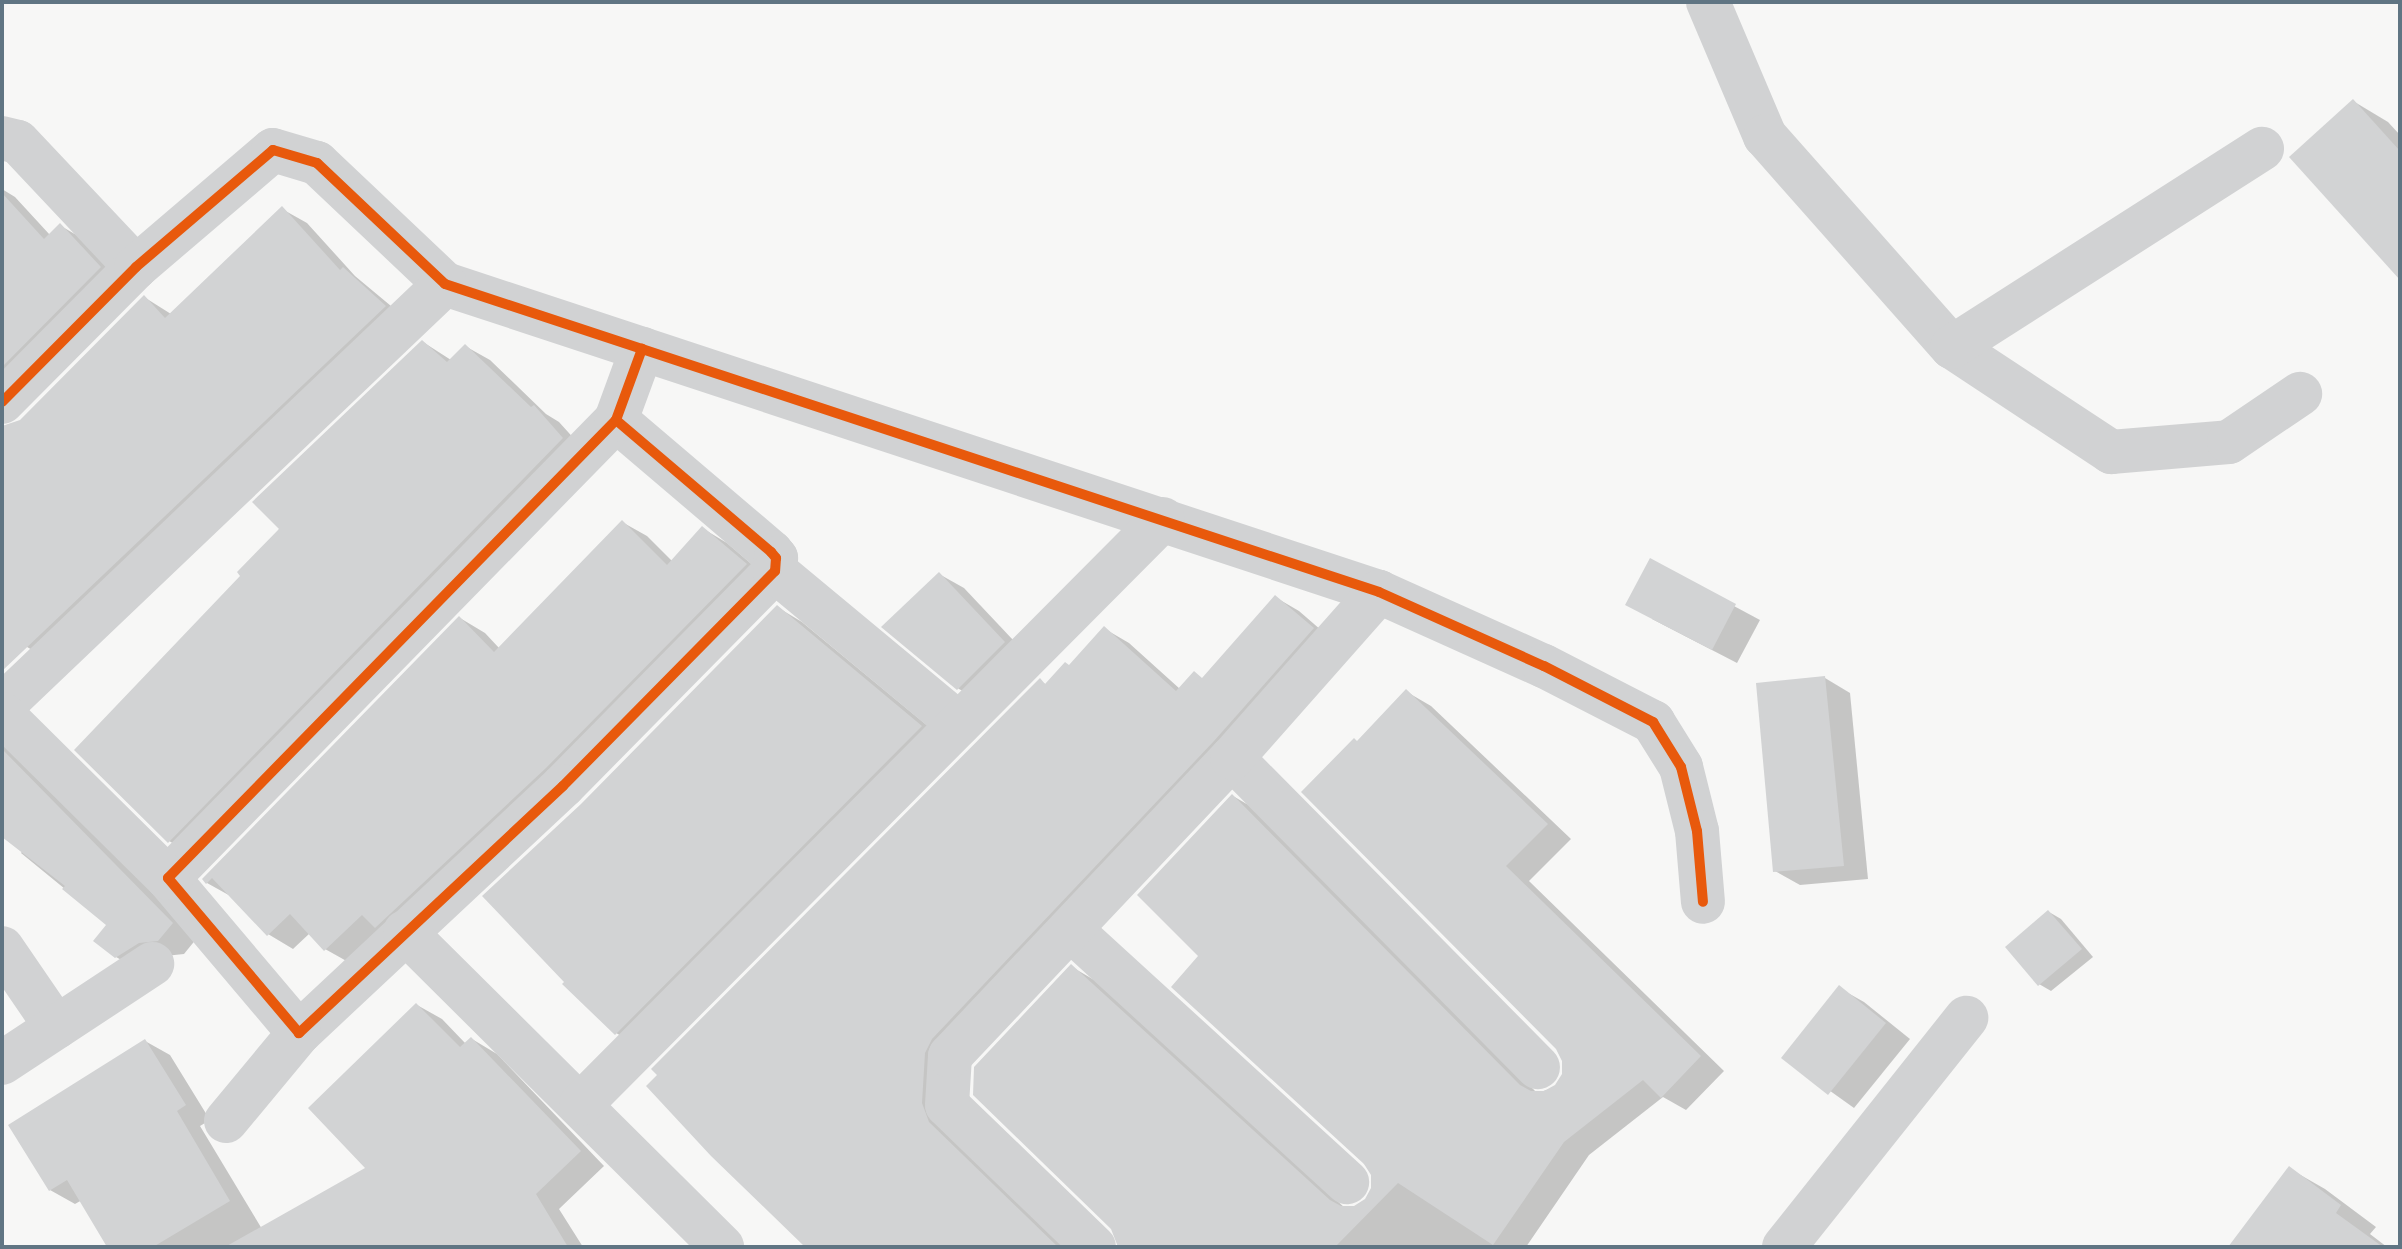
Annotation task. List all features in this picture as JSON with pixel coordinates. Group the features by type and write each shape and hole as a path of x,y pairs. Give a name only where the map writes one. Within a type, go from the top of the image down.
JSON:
{"street":[{"path":"1708,2 1765,136 1952,347 2111,452 2229,442 2300,394"},
{"path":"2,138 18,142 136,267"},
{"path":"1952,347 2262,149"},
{"path":"2,402 136,267 273,150 317,163 445,284 1379,592 1544,666 1653,722 1681,767 1697,831 1703,902"},
{"path":"2,706 445,284"},
{"path":"168,878 616,420 642,349"},
{"path":"226,1121 299,1033 563,786 775,571 776,558 771,552 616,420"},
{"path":"581,1104 1163,519"},
{"path":"775,571 959,724"},
{"path":"1094,1247 947,1105 950,1056 1232,758 1379,592"},
{"path":"2,714 168,878 299,1033"},
{"path":"1232,758 1538,1067"},
{"path":"1071,930 1347,1182"},
{"path":"405,932 722,1247"},
{"path":"2,948 56,1027"},
{"path":"2,1063 152,964"},
{"path":"1784,1247 1966,1018"}],"building":[{"path":"2353,99 2400,151 2400,280 2289,157"},
{"path":"2,193 44,239 60,223 101,267 2,367"},
{"path":"282,206 340,270 343,267 386,306 2,671 2,426 20,420 144,295 165,318"},
{"path":"422,340 447,362 465,344 531,407 534,405 563,438 168,843 74,750 240,576 237,572 279,529 252,502"},
{"path":"622,520 667,565 702,526 747,564 546,768 375,928 362,915 324,951 290,914 267,936 212,878 206,884 202,879 459,616 494,652"},
{"path":"1650,558 1736,604 1712,650 1625,605"},
{"path":"939,572 1005,642 957,690 881,627"},
{"path":"1275,595 1314,628 1214,741 932,1039 925,1053 922,1103 929,1122 1058,1247 805,1247 711,1156 646,1086 657,1075 651,1069 1040,678 1045,684 1065,662 1069,665 1104,626 1176,691 1194,671 1202,678"},
{"path":"777,605 922,726 615,1035 562,984 564,982 482,896 581,804"},
{"path":"1825,676 1844,866 1773,872 1756,683"},
{"path":"1406,689 1548,824 1506,866 1701,1056 1661,1098 1643,1080 1564,1142 1493,1245 1398,1183 1335,1247 1118,1247 1111,1229 973,1095 974,1067 1071,964 1330,1200 1341,1206 1354,1206 1365,1199 1371,1188 1371,1175 1364,1164 1171,987 1198,956 1137,895 1232,794 1520,1085 1531,1091 1544,1091 1555,1085 1562,1074 1562,1061 1556,1049 1301,792 1354,738 1357,741"},
{"path":"2,749 173,923 158,941 139,943 115,958 93,941 106,925 62,889 65,886 2,837"},
{"path":"2048,910 2082,949 2038,986 2005,947"},
{"path":"1839,985 1886,1023 1828,1095 1781,1058"},
{"path":"416,1003 460,1047 471,1037 581,1151 536,1194 568,1247 225,1247 365,1168 308,1108"},
{"path":"145,1039 186,1105 177,1111 230,1201 153,1247 107,1247 67,1180 49,1191 8,1125"},
{"path":"2289,1166 2341,1205 2336,1213 2383,1247 2228,1247"}],"cycle path":[{"path":"2,402 136,267 273,150 317,163 445,284 1379,592 1544,666 1653,722 1681,767 1697,831 1703,902"},
{"path":"616,420 771,552 776,558 775,571 563,786 299,1033 168,878 616,420 642,349"}]}
